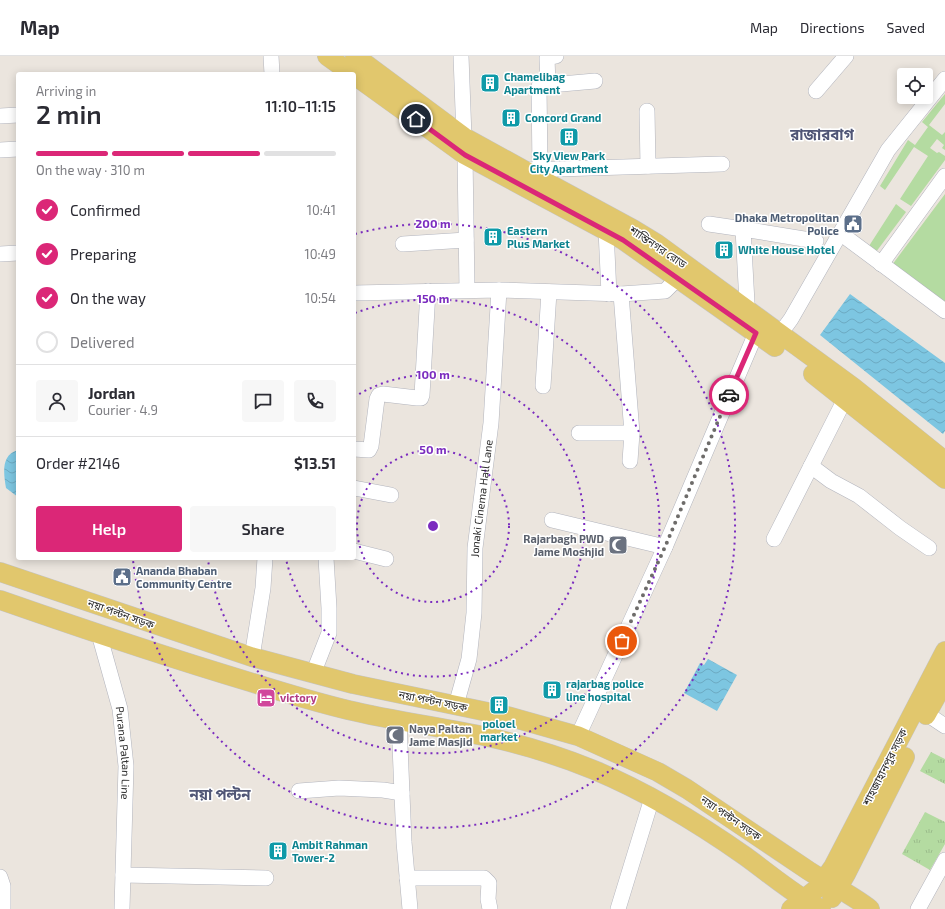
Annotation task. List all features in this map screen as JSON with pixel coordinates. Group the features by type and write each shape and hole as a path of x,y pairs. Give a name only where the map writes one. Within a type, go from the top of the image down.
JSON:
{"main road":[{"name":"শান্তিনগর রোড","path":"327,56 349,72"},
{"name":"শান্তিনগর রোড","path":"355,56 465,146 532,170 656,244 743,308 776,340 945,461"},
{"name":"শান্তিনগর রোড","path":"356,77 465,146 623,240 756,333 776,340"},
{"name":"শান্তিনগর রোড","path":"849,393 945,479"},
{"name":"নয়া পল্টন সড়ক","path":"0,572 252,657 313,674 373,688 507,716 578,736 658,772 687,789 832,880 870,909"},
{"path":"0,600 99,634 310,700 347,710 488,737 529,747 566,759 631,786 744,855 796,903 822,909 832,880"},
{"name":"শাহজাহানপুর সড়ক","path":"832,880 945,651"},
{"name":"শাহজাহানপুর সড়ক","path":"832,880 945,681"},
{"path":"796,903 832,880"},
{"path":"831,909 832,880"}],"street":[{"path":"271,56 272,72"},
{"path":"461,56 465,146 467,290"},
{"path":"548,85 547,58 556,56"},
{"path":"816,91 846,56"},
{"path":"776,340 791,319 888,150 945,78"},
{"path":"595,81 548,85 538,88 532,170 722,164"},
{"path":"647,111 648,166"},
{"path":"0,116 16,115"},
{"path":"0,150 16,149"},
{"path":"881,264 945,176"},
{"path":"709,224 816,241"},
{"path":"743,229 747,303 743,308"},
{"path":"606,230 632,433 630,461"},
{"path":"840,233 945,311"},
{"path":"403,244 466,240"},
{"path":"0,254 16,253"},
{"path":"356,293 428,290 499,290 615,294 665,290 678,278"},
{"path":"356,449 368,450 371,446 378,395 383,394 421,398 428,290"},
{"name":"Jonaki Cinema Hall Lane","path":"456,705 469,659 474,613 475,548 491,423 499,290"},
{"path":"543,386 549,292"},
{"path":"578,736 665,547 756,333"},
{"path":"774,540 849,393"},
{"path":"579,433 632,433"},
{"path":"811,466 831,480 859,496 900,528 929,548"},
{"path":"356,488 392,495"},
{"path":"552,520 665,547"},
{"path":"356,551 386,558"},
{"path":"252,657 263,588 265,560"},
{"path":"313,674 329,633 326,560"},
{"name":"Purana Paltan Line","path":"99,634 120,708 126,766 122,909"},
{"path":"927,714 945,726"},
{"path":"400,721 404,842 410,909"},
{"path":"299,791 339,788 383,790 402,793"},
{"path":"618,909 652,798"},
{"path":"918,909 945,860"},
{"path":"123,875 266,878"},
{"path":"0,877 3,886 3,909"},
{"path":"407,878 484,878 489,883 488,898 490,909"}],"green space":[{"path":"945,94 945,104 929,125 942,135 945,132 945,150 942,148 944,145 937,139 930,148 945,156 945,160 911,206 900,199 928,156 914,147 885,190 880,186 908,140 915,145 928,127 922,122"},
{"path":"945,194 945,304 892,265"},
{"path":"896,204 906,212 876,252 869,246"},
{"path":"931,752 945,759 945,784 920,771"},
{"path":"925,812 945,822 945,844 930,870 902,854"}],"water":[{"path":"850,294 945,363 945,431 943,434 820,335"},
{"path":"16,451 16,496 6,488 4,477 4,466 8,456"},
{"path":"708,659 737,675 717,711 684,693 700,663 704,665"}],"way so far":[{"path":"622,641 665,547 729,395"}],"place":[{"name":"Chamelibag Apartment","path":"490,83"},
{"name":"Concord Grand","path":"511,118"},
{"name":"Sky View Park City Apartment","path":"569,137"},
{"name":"Dhaka Metropolitan Police","path":"853,224"},
{"name":"Eastern Plus Market","path":"493,237"},
{"name":"White House Hotel","path":"724,250"},
{"name":"Rajarbagh PWD Jame Moshjid","path":"618,545"},
{"name":"Ananda Bhaban Community Centre","path":"122,577"},
{"name":"rajarbag police line hospital","path":"552,690"},
{"name":"victory","path":"266,698"},
{"name":"poloel market","path":"499,705"},
{"name":"Naya Paltan Jame Masjid","path":"395,735"},
{"name":"Ambit Rahman Tower-2","path":"278,851"}],"district":[{"name":"রাজারবাগ","path":"822,135"},
{"name":"নয়া পল্টন","path":"220,795"}],"route":[{"path":"416,119 465,155 623,240 756,333 729,395"}]}
